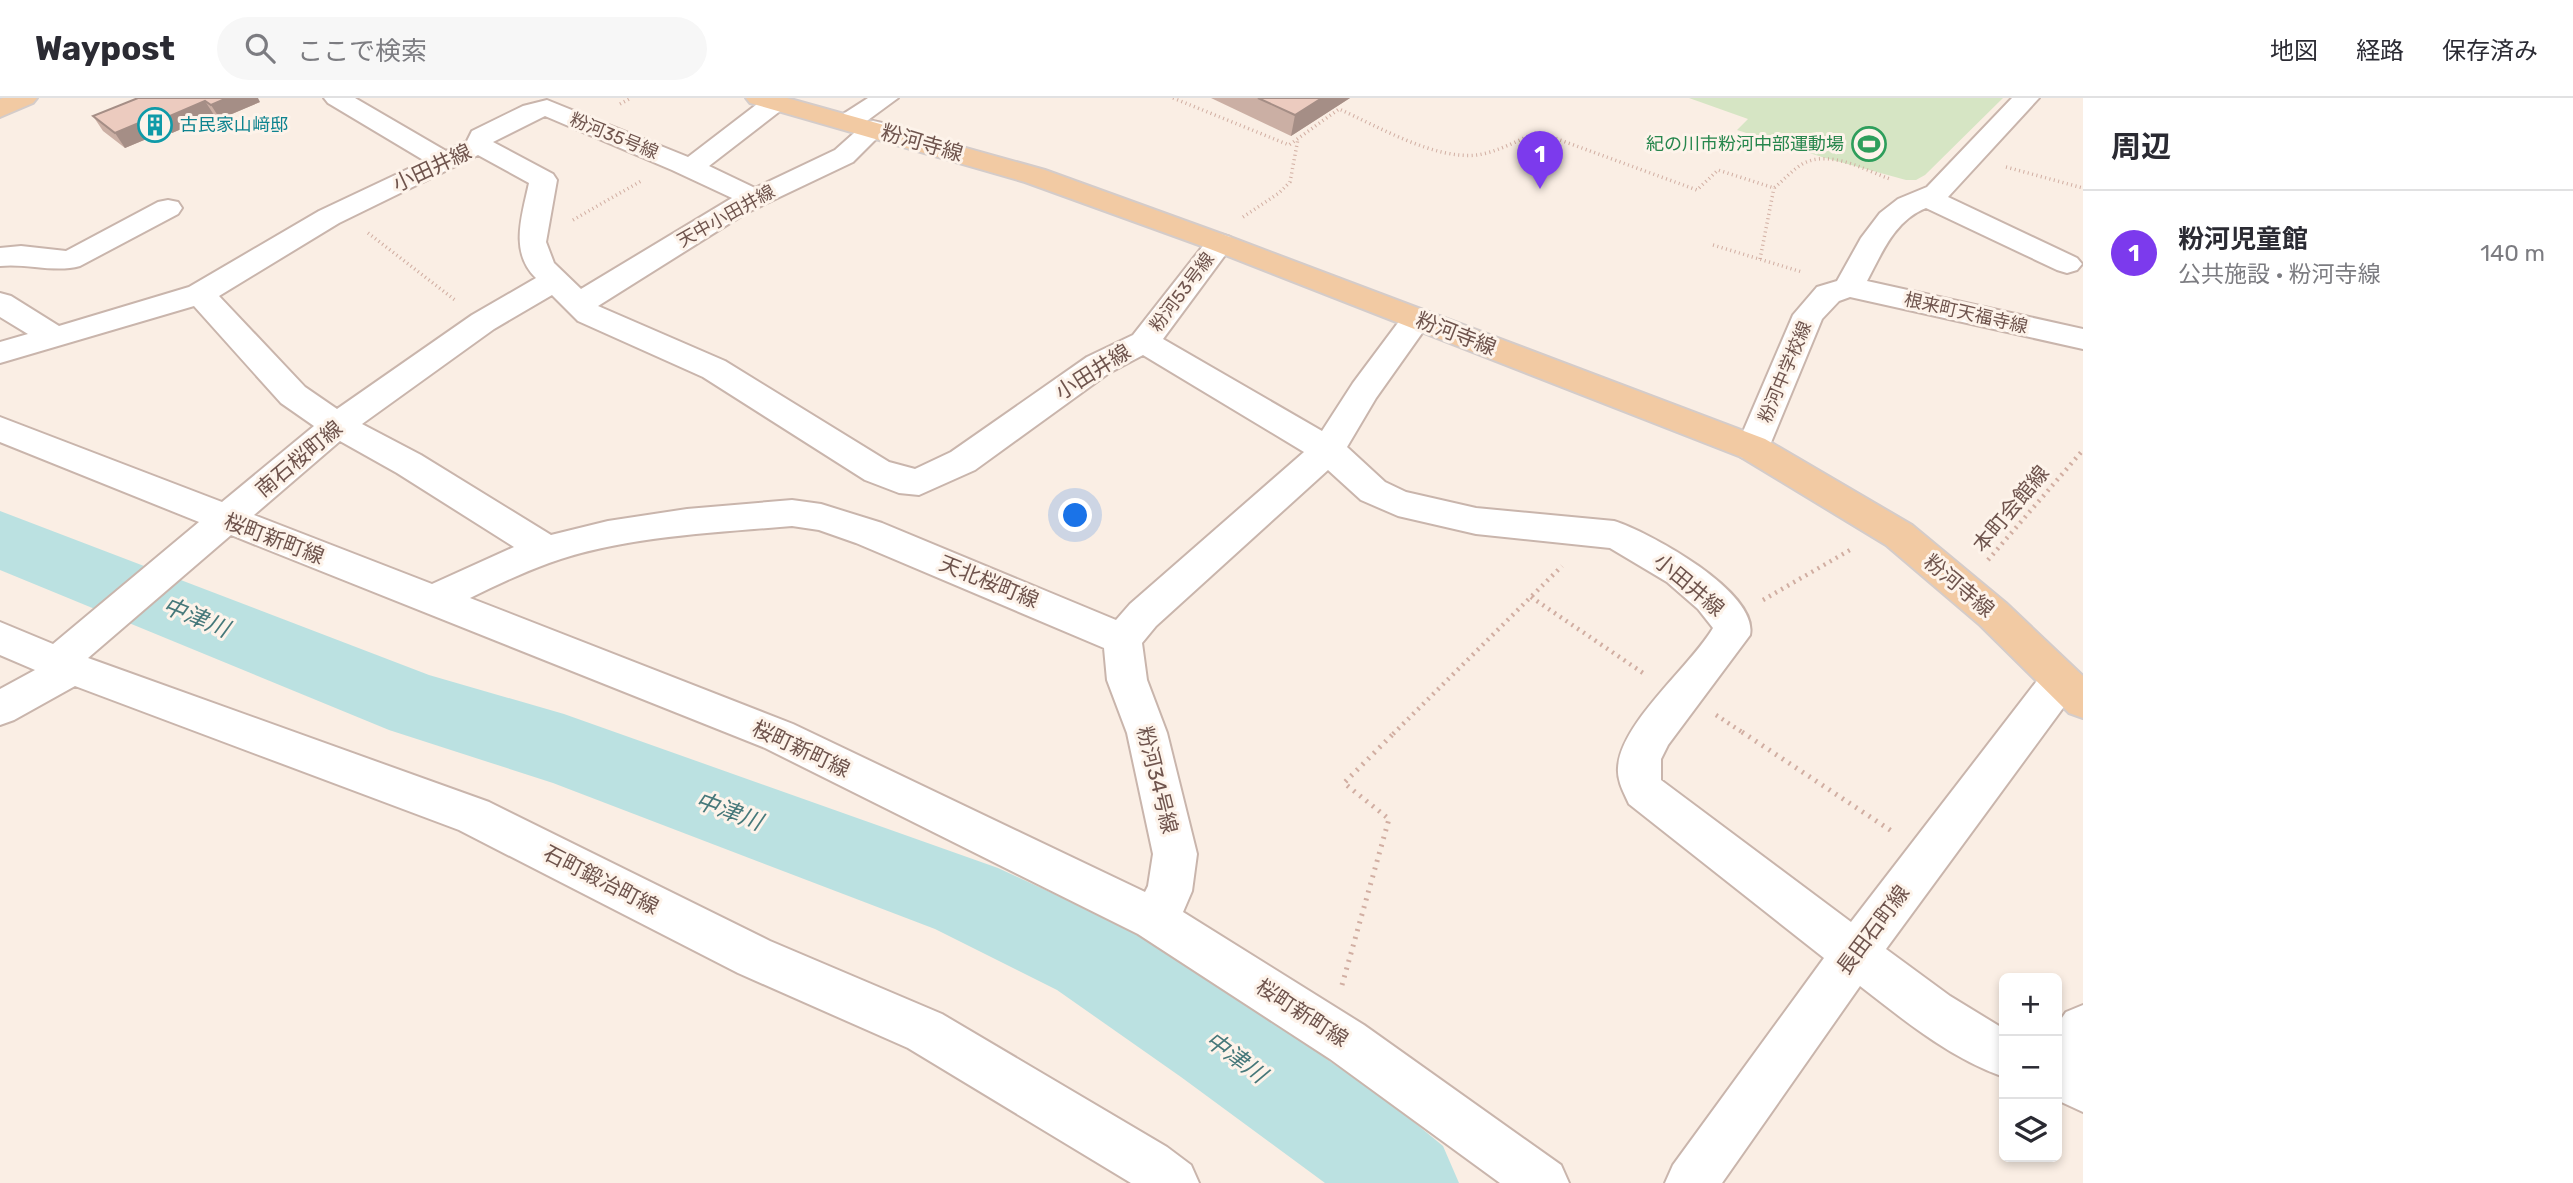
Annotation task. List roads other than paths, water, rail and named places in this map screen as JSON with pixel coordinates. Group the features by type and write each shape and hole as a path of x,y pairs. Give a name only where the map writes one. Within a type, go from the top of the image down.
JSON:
{"main road":[{"path":"0,108 24,98"},
{"name":"粉河寺線","path":"767,101 1035,176 1216,242 1753,448 1887,528 1993,614 2071,691"}],"street":[{"path":"337,98 444,161"},
{"path":"861,126 885,98"},
{"path":"1849,287 1875,238 1890,219 1908,205 1930,196 2026,98"},
{"path":"683,165 767,101"},
{"name":"粉河35号線","path":"479,145 481,137 532,111 547,108 754,198"},
{"name":"天中小田井線","path":"566,293 754,198 844,156 861,126"},
{"name":"小田井線","path":"0,353 200,294 340,212 479,145 543,180 531,242 540,266 589,314 714,369 877,471 899,480 919,482 963,461 1098,365 1144,341 1328,450 1374,491 1398,503 1476,521 1614,535 1635,542 1671,565 1729,619 1733,626 1731,635 1651,736 1640,756 1638,775 1644,791 1854,955 1933,1013 1999,1052"},
{"path":"1930,196 2067,264"},
{"path":"0,257 21,255 70,260 168,208"},
{"name":"粉河53号線","path":"1144,341 1216,242"},
{"name":"根来町天福寺線","path":"1849,287 2083,339"},
{"name":"粉河中学校線","path":"1753,448 1808,315 1828,294 1849,287"},
{"name":"南石桜町線","path":"0,708 60,676 66,658 337,425 484,322 566,293"},
{"path":"200,294 293,396 547,550"},
{"path":"0,303 55,337"},
{"path":"1122,639 1143,615 1328,450 1364,391 1417,319"},
{"name":"桜町新町線","path":"0,429 219,527 432,601 779,736 1154,919 1329,1030 1543,1183"},
{"path":"863,531 919,482"},
{"name":"天北桜町線","path":"432,601 485,574 547,550 634,530 769,513 821,517 863,531 1104,629 1122,639"},
{"name":"石町鍛冶町線","path":"0,638 66,658 474,816 754,957 925,1031 1152,1177"},
{"name":"粉河34号線","path":"1122,639 1127,680 1147,733 1175,854 1170,891 1154,919"},
{"name":"長田石町線","path":"1691,1183 1928,856 2071,691"},
{"path":"2062,1060 2083,1029"},
{"path":"2062,1076 2083,1087"}],"waterway":[{"name":"中津川","path":"0,539 418,706 564,750 966,898 1090,958 1216,1042 1355,1141 1406,1183"}],"place":[{"name":"古民家山﨑邸","path":"155,125"},
{"name":"紀の川市粉河中部運動場","path":"1869,144"},
{"name":"粉河児童館","path":"1540,189"}]}
